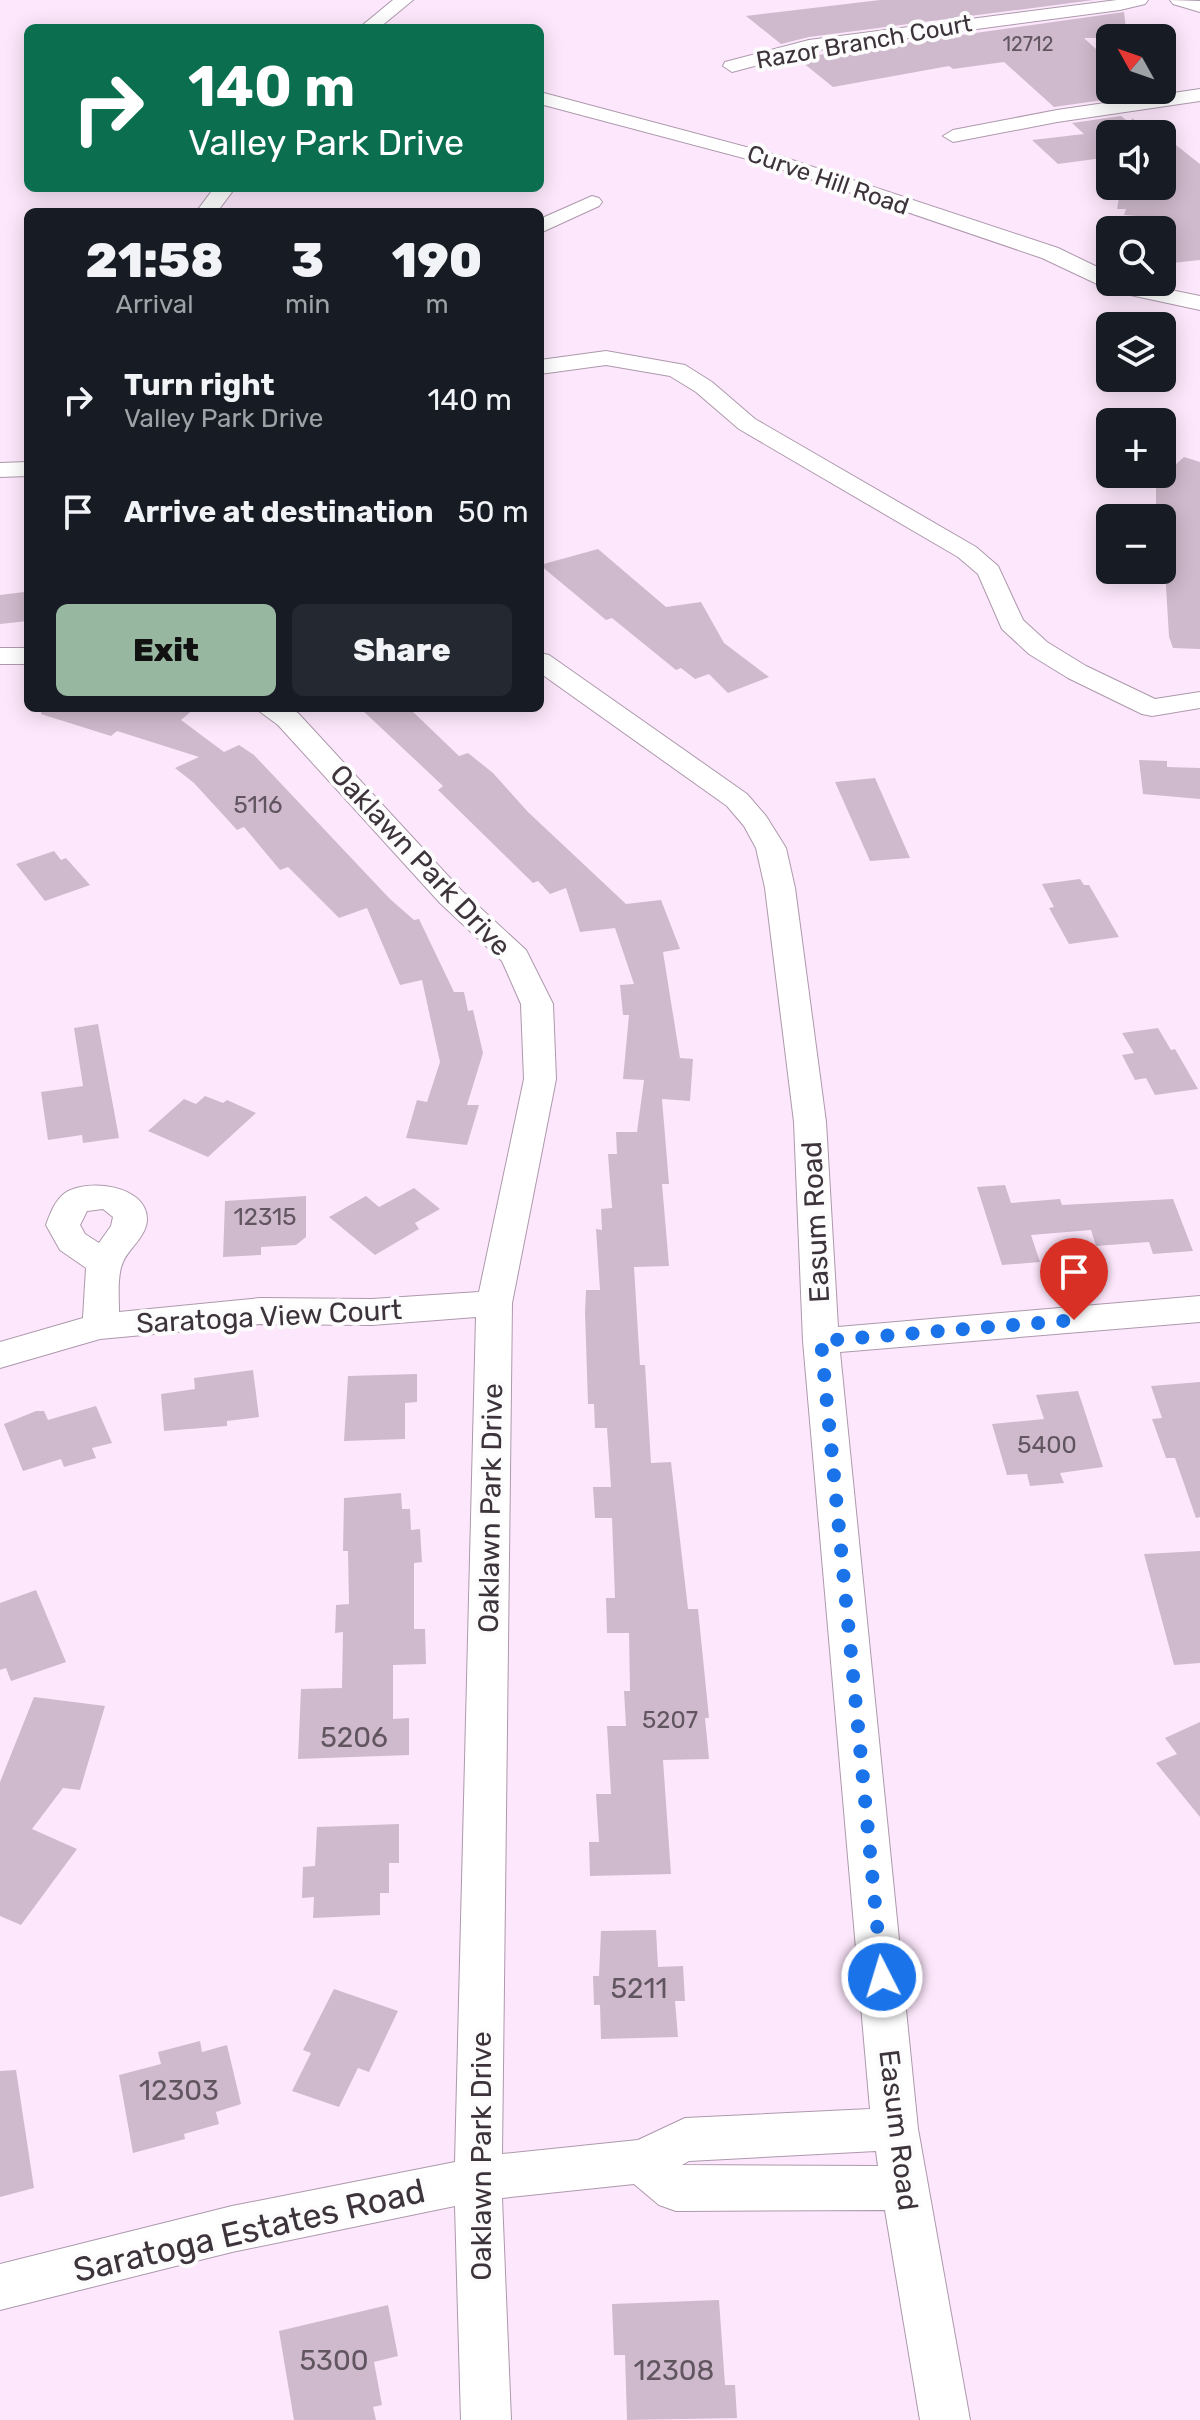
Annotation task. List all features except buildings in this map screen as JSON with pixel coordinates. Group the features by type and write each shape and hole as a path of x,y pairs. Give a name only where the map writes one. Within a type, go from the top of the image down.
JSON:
{"street":[{"path":"373,24 404,0"},
{"name":"Razor Branch Court","path":"732,66 809,46 1139,0"},
{"path":"1179,0 1200,7"},
{"path":"953,136 1057,116 1200,95"},
{"name":"Curve Hill Road","path":"544,99 773,160 1050,253 1120,286 1200,303"},
{"path":"209,208 222,192"},
{"path":"544,225 592,202"},
{"path":"544,366 584,359 623,359 661,365 689,377 747,424 967,552 989,571 1011,623 1038,648 1077,672 1152,708 1200,700"},
{"path":"0,470 24,469"},
{"path":"0,656 24,656"},
{"name":"Easum Road","path":"544,664 737,800 756,822 771,848 780,888 810,1122 821,1341 895,2129 945,2420"},
{"name":"Oaklawn Park Drive","path":"276,712 288,719 451,897 515,957 537,1004 540,1079 494,1303 478,2179 486,2420"},
{"path":"100,1326 104,1263"},
{"name":"Saratoga View Court","path":"0,1355 100,1326 260,1311 372,1312 494,1303"},
{"path":"821,1341 1200,1309"},
{"name":"Saratoga Estates Road","path":"0,2287 232,2229 478,2179 642,2161 685,2140 895,2129"},
{"path":"642,2161 676,2189 905,2188"}],"route":[{"path":"882,1977 821,1341 1074,1320"}]}
